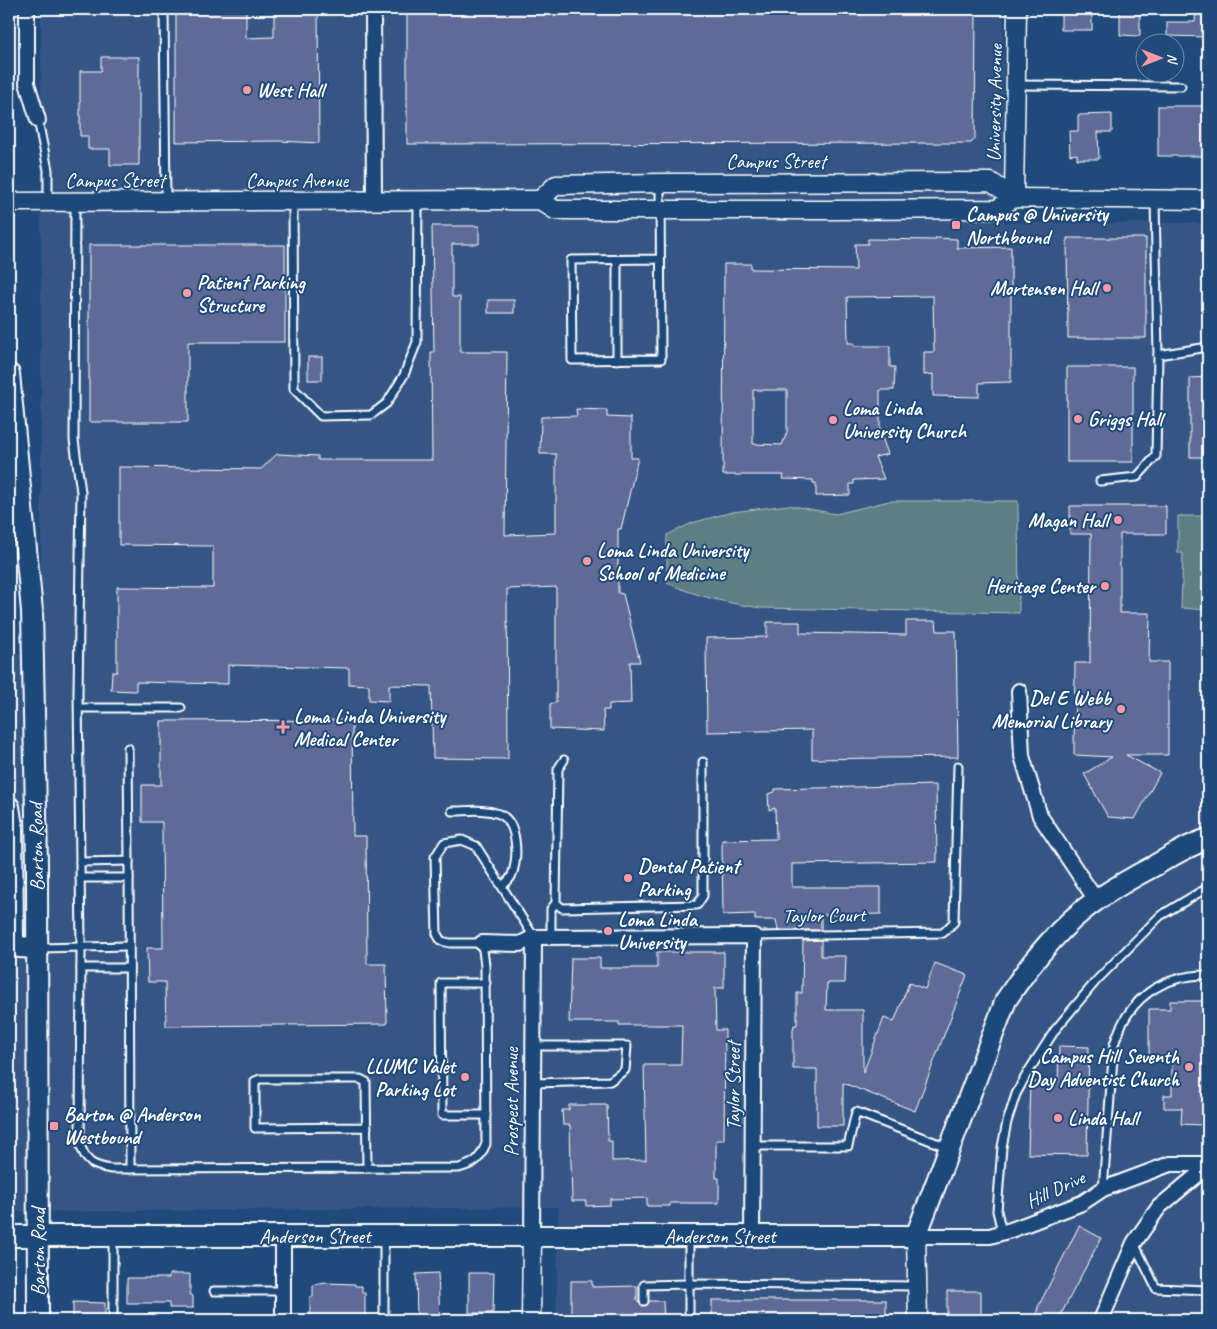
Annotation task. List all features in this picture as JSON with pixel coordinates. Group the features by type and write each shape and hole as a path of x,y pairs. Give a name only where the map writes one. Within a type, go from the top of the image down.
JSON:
{"main road":[{"name":"Barton Road","path":"9,374 32,611 37,948 38,1320"},
{"path":"9,807 12,826 14,944 19,947 37,948"},
{"path":"916,1236 1006,1000 1026,969 1048,945 1096,900 1124,882 1198,842 1208,839"},
{"name":"Anderson Street","path":"9,1236 916,1236"}],"street":[{"path":"28,9 28,83 38,120"},
{"path":"373,9 374,202 540,200 555,210 660,210 997,209 1014,198 1208,200"},
{"name":"University Avenue","path":"1014,198 1017,9"},
{"name":"Campus Street","path":"540,200 556,185 660,183 991,182 1014,198"},
{"name":"Campus Street","path":"9,202 221,201"},
{"name":"Campus Avenue","path":"221,201 374,202"},
{"path":"1019,691 1022,756 1040,816 1096,900"},
{"name":"Taylor Court","path":"534,937 754,936"},
{"name":"Taylor Street","path":"752,1236 754,936"},
{"path":"482,943 520,944 534,937"},
{"name":"Prospect Avenue","path":"532,1320 534,937"},
{"name":"Hill Drive","path":"916,1236 990,1236 1011,1230 1082,1202 1103,1189 1170,1164 1208,1165"},
{"path":"1101,1320 1134,1243 1159,1207 1208,1165"},
{"path":"283,1236 283,1320"},
{"path":"916,1236 918,1320"}],"lane":[{"path":"164,9 166,201"},
{"path":"1016,85 1181,86"},
{"path":"38,120 48,170 48,202"},
{"path":"660,183 661,359 572,360 571,260 660,259"},
{"path":"1100,481 1138,477 1156,456 1158,355 1156,199"},
{"path":"293,201 294,389 321,416 371,415 387,403 404,375 417,342 418,201"},
{"path":"75,202 74,440 81,492 79,708 80,1144 84,1156 94,1166 111,1169 459,1168 472,1164 480,1157 486,1144 485,965 482,943 450,943 441,941 436,934 436,857 444,843 462,840 476,846 534,937"},
{"path":"617,260 617,360"},
{"path":"1158,355 1208,347"},
{"path":"79,708 181,708"},
{"path":"128,748 130,1168"},
{"path":"551,937 551,908 556,903 558,769 564,760"},
{"path":"556,903 562,908 697,905 702,896 703,762"},
{"name":"Taylor Court","path":"754,936 943,933 954,922 958,766"},
{"path":"452,811 493,812 501,814 511,825 515,839 515,862 512,877 502,886"},
{"path":"80,862 129,861"},
{"path":"80,878 129,878"},
{"path":"1002,1232 997,1211 1002,1147 1007,1122 1016,1094 1028,1072 1055,1030 1096,981 1160,916 1208,889"},
{"path":"37,948 129,946"},
{"path":"81,968 129,968"},
{"path":"1103,1189 1114,1045 1117,1034 1132,1006 1151,990 1161,984 1182,977 1208,975"},
{"path":"486,983 442,983 442,1116 486,1115"},
{"path":"532,1083 610,1081 625,1070 627,1046 533,1046"},
{"path":"366,1128 254,1128 254,1081 260,1079 364,1080 366,1082 367,1168"},
{"path":"753,1146 848,1146 856,1112 950,1148"},
{"path":"113,1236 114,1320"},
{"path":"689,1236 689,1320"},
{"path":"384,1237 384,1320"},
{"path":"1134,1243 1156,1288 1208,1290"},
{"path":"644,1301 644,1285 917,1286"},
{"path":"214,1291 283,1291"}],"shaded area":[{"name":"Loma Linda University","path":"41,9 1003,9 1004,223 1208,223 1208,1320 556,1320 559,1207 9,1212 9,655 41,654"}],"green space":[{"path":"889,501 1018,501 1019,613 761,608 713,599 667,583 667,535 692,523 732,512 788,505 836,514"},
{"path":"1178,516 1208,516 1208,610 1181,608 1183,553 1178,553"}],"building":[{"name":"West Hall","path":"176,9 246,9 246,38 274,37 274,9 318,9 319,143 278,141 176,142"},
{"path":"407,9 976,9 975,139 971,143 407,144"},
{"path":"1120,9 1140,9 1140,32 1134,32 1134,36 1120,35"},
{"path":"1196,9 1208,9 1208,37 1184,36 1184,32 1167,32 1167,22 1195,22"},
{"path":"1061,10 1092,11 1092,30 1061,30"},
{"path":"101,57 139,57 139,165 110,165 110,149 88,149 88,136 80,136 80,71 101,71"},
{"path":"1158,106 1208,106 1208,156 1158,156"},
{"path":"1112,114 1112,132 1098,132 1099,159 1077,159 1077,154 1070,155 1069,131 1078,131 1078,115"},
{"path":"432,226 479,226 479,244 452,244 452,297 460,297 460,352 507,352 505,535 556,533 556,454 540,454 541,417 577,416 576,409 607,410 607,417 631,418 631,458 638,458 621,529 618,529 618,593 623,594 640,662 630,662 631,703 609,704 609,710 603,710 604,731 550,729 550,704 556,702 556,587 507,589 508,759 433,758 431,686 389,685 389,701 369,700 369,685 349,684 349,668 228,665 228,684 136,682 136,691 111,690 112,672 117,672 117,587 213,588 213,546 119,545 119,467 261,469 277,454 318,456 318,460 432,460 431,352 434,352"},
{"path":"935,238 957,239 957,248 1011,247 1011,382 979,383 979,397 933,396 933,374 924,375 924,352 934,352 933,296 847,297 848,343 854,343 854,346 890,346 890,367 895,367 894,390 880,390 880,432 888,454 875,457 884,479 854,480 854,484 850,484 850,495 816,496 816,483 813,483 813,480 783,479 784,475 723,475 724,264 751,264 751,269 856,270 855,244 868,244 868,239 935,240","holes":["753,390 787,390 787,432 782,445 753,444"]},
{"name":"Mortensen Hall","path":"1067,238 1146,238 1146,338 1068,338"},
{"name":"Patient Parking Structure","path":"89,245 285,245 285,342 188,342 188,422 89,422"},
{"path":"488,300 514,300 514,313 488,313"},
{"path":"308,357 322,357 322,380 308,380"},
{"name":"Griggs Hall","path":"1067,367 1133,367 1133,462 1067,462"},
{"path":"1208,377 1208,457 1190,457 1190,378"},
{"path":"1070,506 1166,506 1166,534 1120,534 1120,613 1150,613 1149,662 1168,662 1168,755 1126,755 1160,773 1135,819 1108,817 1084,774 1112,757 1074,755 1075,663 1090,663 1091,534 1070,534"},
{"path":"906,621 936,621 937,631 956,631 958,757 812,759 812,730 707,732 706,638 767,637 767,622 800,622 800,633 906,635"},
{"path":"352,720 353,836 366,836 367,964 386,964 387,1024 166,1026 165,982 148,982 147,948 163,948 162,822 142,822 142,785 161,785 161,721"},
{"path":"936,785 937,862 792,864 792,887 881,887 881,914 821,915 821,930 778,930 776,920 755,920 755,914 723,915 722,840 776,839 775,808 769,810 768,794 775,792 775,789"},
{"path":"821,940 821,956 846,956 845,983 827,983 826,1010 863,1010 863,1073 884,1018 894,1022 909,983 925,989 935,963 967,975 915,1111 843,1083 843,1126 817,1126 817,1069 793,1069 793,1030 794,1025 797,1025 797,993 802,993 803,941"},
{"path":"657,952 724,952 724,988 715,988 716,1030 725,1030 724,1140 716,1140 716,1178 719,1178 719,1203 670,1203 670,1206 647,1206 647,1198 610,1199 610,1205 586,1206 586,1201 572,1201 570,1125 563,1125 562,1110 569,1110 569,1105 607,1105 608,1141 612,1141 612,1161 646,1160 644,1065 681,1065 682,1025 619,1025 619,1022 569,1022 571,958 600,958 600,968 657,968"},
{"name":"Campus Hill Seventh Day Adventist Church","path":"1170,1001 1208,1001 1206,1078 1208,1078 1208,1107 1206,1108 1207,1112 1202,1112 1202,1125 1181,1124 1182,1108 1164,1108 1164,1095 1172,1095 1172,1056 1149,1056 1149,1009 1170,1009"},
{"name":"Linda Hall","path":"1059,1046 1089,1047 1087,1155 1028,1154 1030,1082 1058,1082"},
{"path":"1079,1226 1101,1238 1058,1320 1035,1320 1038,1307"},
{"path":"438,1273 440,1320 417,1320 416,1274"},
{"path":"469,1273 494,1273 493,1313 469,1313"},
{"path":"169,1274 190,1274 190,1295 193,1296 193,1308 169,1308 169,1303 127,1303 127,1278 169,1278"},
{"path":"571,1281 592,1281 592,1287 637,1286 637,1301 642,1306 647,1305 649,1301 663,1301 664,1320 571,1320"},
{"path":"326,1283 362,1286 362,1293 365,1293 365,1320 310,1320 310,1297 313,1297 313,1285"},
{"path":"947,1291 981,1291 981,1316 975,1316 975,1320 947,1319"},
{"path":"712,1300 886,1300 886,1320 712,1320"},
{"path":"73,1302 105,1303 105,1320 73,1320"}],"place":[{"name":"West Hall","path":"247,90"},
{"name":"Campus @ University Northbound","path":"956,225"},
{"name":"Mortensen Hall","path":"1107,288"},
{"name":"Patient Parking Structure","path":"187,293"},
{"name":"Griggs Hall","path":"1078,419"},
{"name":"Loma Linda University Church","path":"833,420"},
{"name":"Magan Hall","path":"1118,520"},
{"name":"Loma Linda University School of Medicine","path":"587,561"},
{"name":"Heritage Center","path":"1105,586"},
{"name":"Del E Webb Memorial Library","path":"1121,709"},
{"name":"Loma Linda University Medical Center","path":"283,727"},
{"name":"Dental Patient Parking","path":"628,878"},
{"name":"Loma Linda University","path":"608,931"},
{"name":"Campus Hill Seventh Day Adventist Church","path":"1189,1067"},
{"name":"LLUMC Valet Parking Lot","path":"465,1077"},
{"name":"Linda Hall","path":"1058,1118"},
{"name":"Barton @ Anderson Westbound","path":"54,1126"}]}
